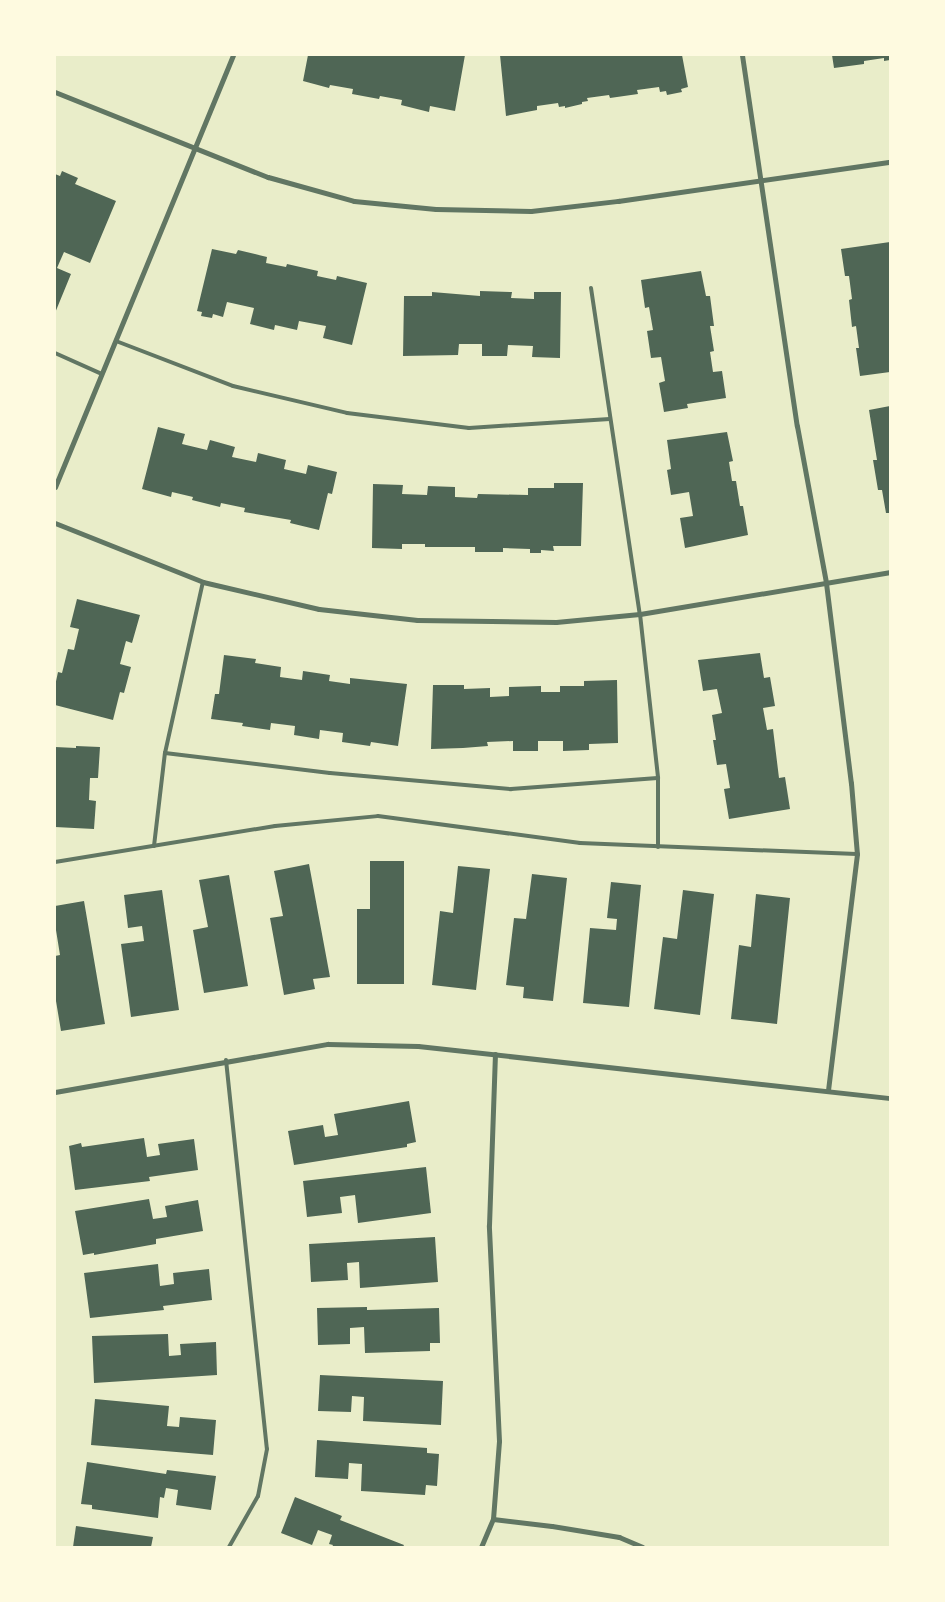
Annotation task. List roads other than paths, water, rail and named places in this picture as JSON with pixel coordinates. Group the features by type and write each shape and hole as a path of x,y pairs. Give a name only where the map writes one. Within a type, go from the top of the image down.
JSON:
{"street":[{"path":"55,488 233,55"},
{"path":"742,55 796,426 826,583 857,854 828,1090"},
{"path":"55,92 268,176 354,201 436,209 531,211 618,201 760,179 890,162"},
{"path":"55,523 203,582 320,609 417,620 556,622 640,614 890,572"},
{"path":"55,1092 226,1060 328,1044 418,1046 890,1098"},
{"path":"481,1547 493,1519 499,1441 490,1225 495,1054"},
{"path":"493,1519 620,1537 642,1547"}],"lane":[{"path":"591,288 640,614 658,778 658,847"},
{"path":"116,341 233,386 347,413 470,428 610,420"},
{"path":"55,353 102,374"},
{"path":"154,846 165,752 203,582"},
{"path":"165,752 330,773 510,789 658,778"},
{"path":"55,862 275,826 378,816 580,843 857,854"},
{"path":"226,1060 267,1448 258,1496 229,1547"}]}
